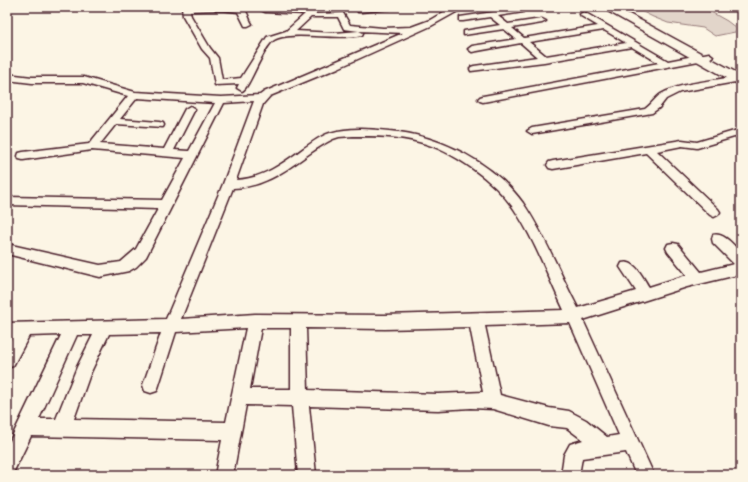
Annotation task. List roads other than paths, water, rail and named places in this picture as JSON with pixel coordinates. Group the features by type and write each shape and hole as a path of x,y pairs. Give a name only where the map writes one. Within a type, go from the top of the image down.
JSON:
{"highway":[{"path":"608,7 705,57"},
{"path":"619,7 740,78"}],"street":[{"path":"248,24 244,18 243,12 240,10 212,7 186,8 187,16 206,49 214,58 218,83 243,85 270,39 289,33 335,35 418,28"},
{"path":"333,16 390,7"},
{"path":"151,385 171,326 230,184 261,98 267,94 335,66 418,28 456,8 469,7"},
{"path":"265,10 309,11 314,16 340,16 347,27 358,13"},
{"path":"463,19 520,10"},
{"path":"289,33 309,11"},
{"path":"358,13 392,30"},
{"path":"491,14 544,60"},
{"path":"584,14 667,64"},
{"path":"467,33 542,21"},
{"path":"472,49 605,27"},
{"path":"474,69 544,60 634,44"},
{"path":"483,99 705,57"},
{"path":"7,77 32,80 84,80 134,95 221,100 261,98"},
{"path":"532,131 648,111 656,106 663,97 678,90 740,78"},
{"path":"92,147 134,95"},
{"path":"7,249 100,271 114,270 131,263 141,253 221,100"},
{"path":"167,153 190,109"},
{"path":"113,121 158,125"},
{"path":"553,165 682,143 697,145 741,132"},
{"path":"230,184 245,184 264,178 286,166 327,137 335,134 354,133 410,137 433,143 474,166 497,183 517,205 528,222 574,316 645,475"},
{"path":"23,156 92,147 193,155"},
{"path":"650,149 714,212"},
{"path":"7,201 167,205"},
{"path":"718,239 741,262"},
{"path":"673,248 698,279"},
{"path":"627,267 646,293"},
{"path":"7,330 171,326 255,321 476,320 574,316 646,293 741,268"},
{"path":"476,320 493,401"},
{"path":"224,475 255,321"},
{"path":"298,322 300,399 307,475"},
{"path":"62,427 83,372 104,328"},
{"path":"7,467 72,329"},
{"path":"7,361 24,330"},
{"path":"240,397 377,399 438,402 471,400 493,401 549,417 569,420 580,426 605,446"},
{"path":"26,427 234,430"},
{"path":"570,475 573,455 576,450 631,442"}]}
